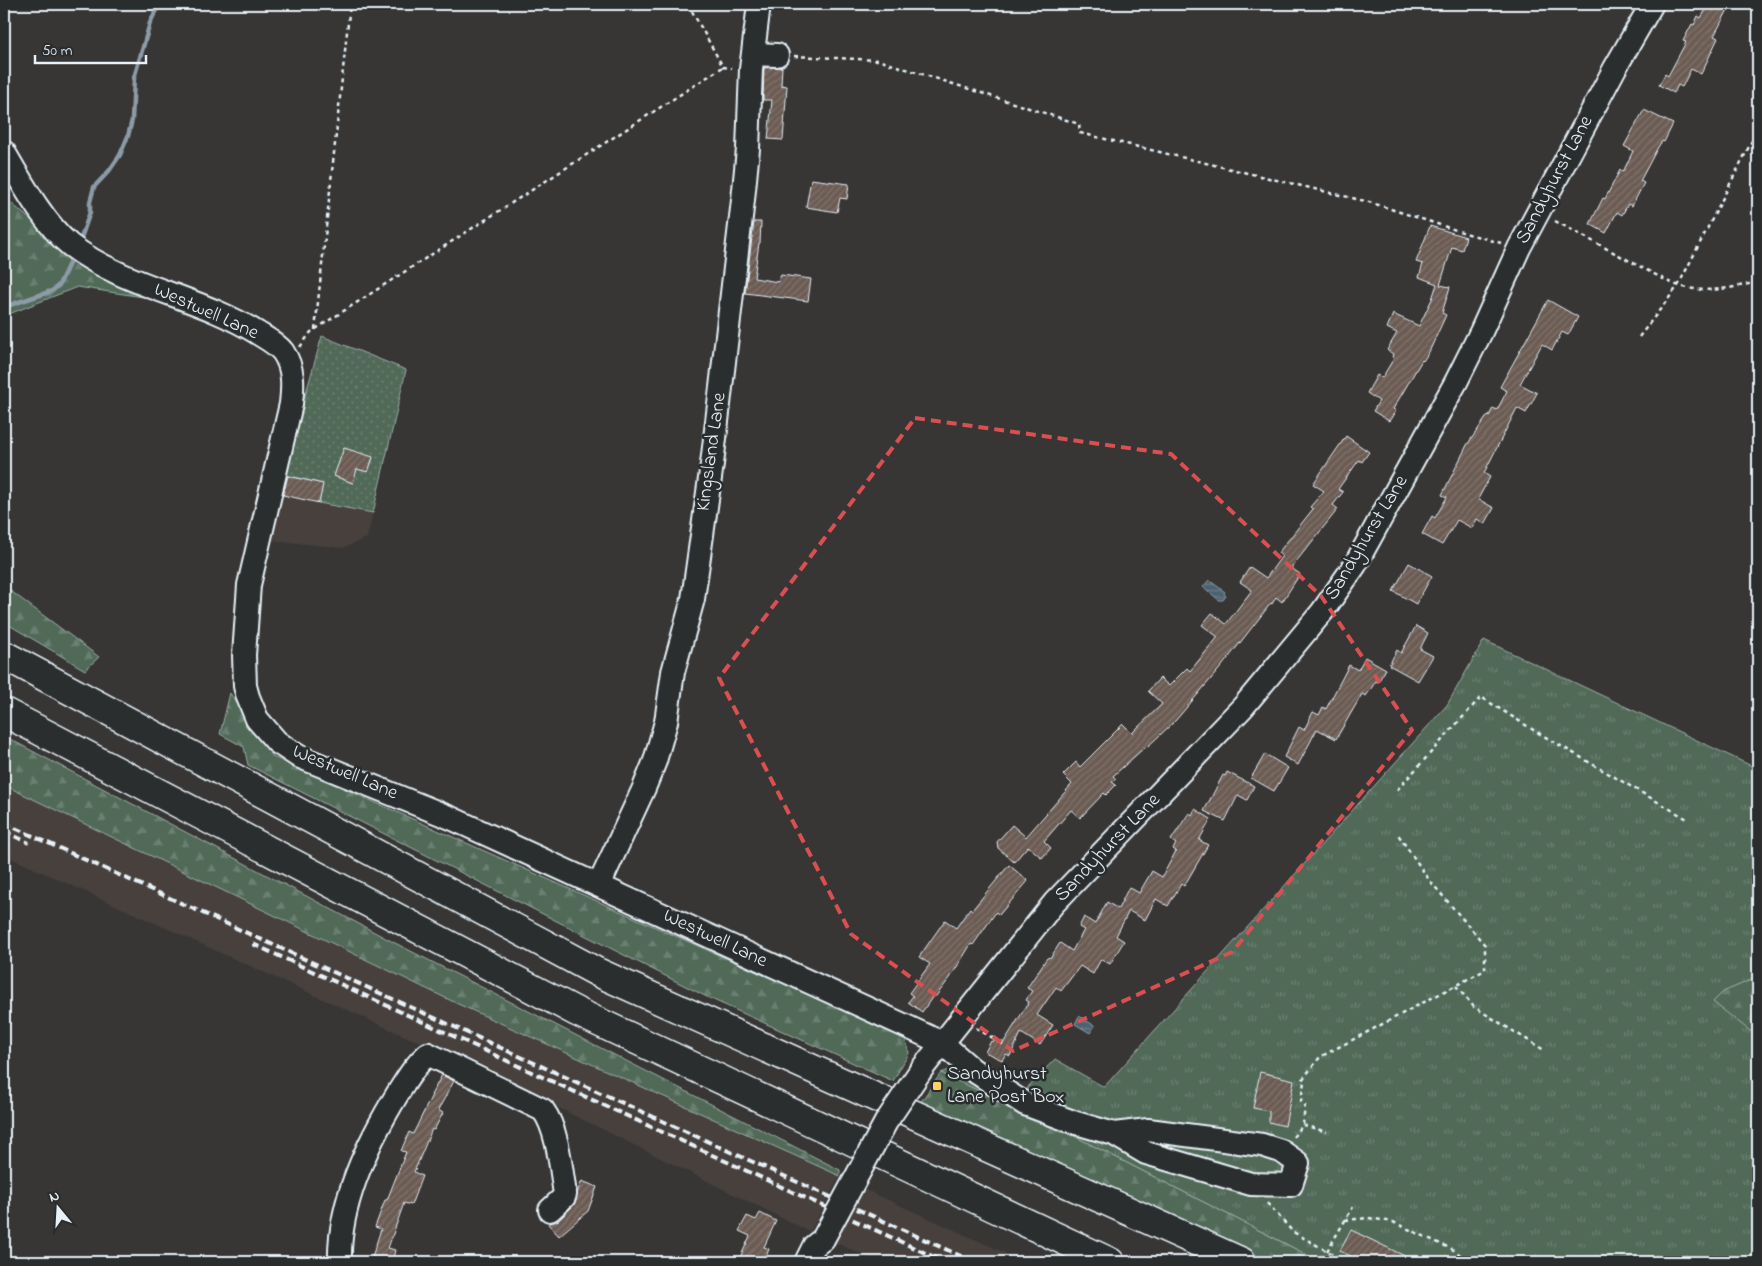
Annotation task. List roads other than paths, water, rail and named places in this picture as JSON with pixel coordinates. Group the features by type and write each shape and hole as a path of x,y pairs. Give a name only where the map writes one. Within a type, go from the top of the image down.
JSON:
{"highway":[{"path":"4,655 597,972 1242,1262"},
{"path":"4,712 577,1012 1110,1262"}],"street":[{"name":"Kingsland Lane","path":"599,885 655,761 666,722 673,672 693,599 712,464 743,200 748,149 752,62 759,4"},
{"name":"Sandyhurst Lane","path":"806,1262 814,1246 823,1239 886,1122 921,1070 942,1043 1054,903 1243,707 1294,647 1355,565 1456,382 1519,248 1615,68 1652,4"},
{"path":"752,62 777,55"},
{"name":"Westwell Lane","path":"4,152 38,207 60,235 70,244 98,263 247,327 276,345 288,362 292,375 291,404 249,585 244,655 244,676 248,697 257,719 277,742 298,756 451,818 942,1043 973,1070 1025,1104 1073,1122 1114,1134"},
{"path":"340,1262 343,1224 364,1154 416,1055 543,1110 548,1116 554,1135 565,1194 550,1210"},
{"path":"1148,1130 1262,1145 1281,1151 1298,1163 1291,1185 1251,1184 1146,1152 1114,1134 1148,1130"}],"water":[{"path":"1209,580 1225,592 1226,596 1223,600 1219,600 1203,587"},
{"path":"1079,1016 1095,1026 1090,1033 1075,1024"}],"waterway":[{"path":"79,244 90,212 90,202 94,187 109,171 120,155 128,136 132,120 134,78 150,23 159,4"},
{"path":"4,307 52,291 59,285 73,255"}],"railway":[{"path":"4,823 974,1262"},
{"path":"4,831 29,843"},
{"path":"253,944 945,1262"}],"place":[{"name":"Sandyhurst Lane Post Box","path":"937,1086"}]}
